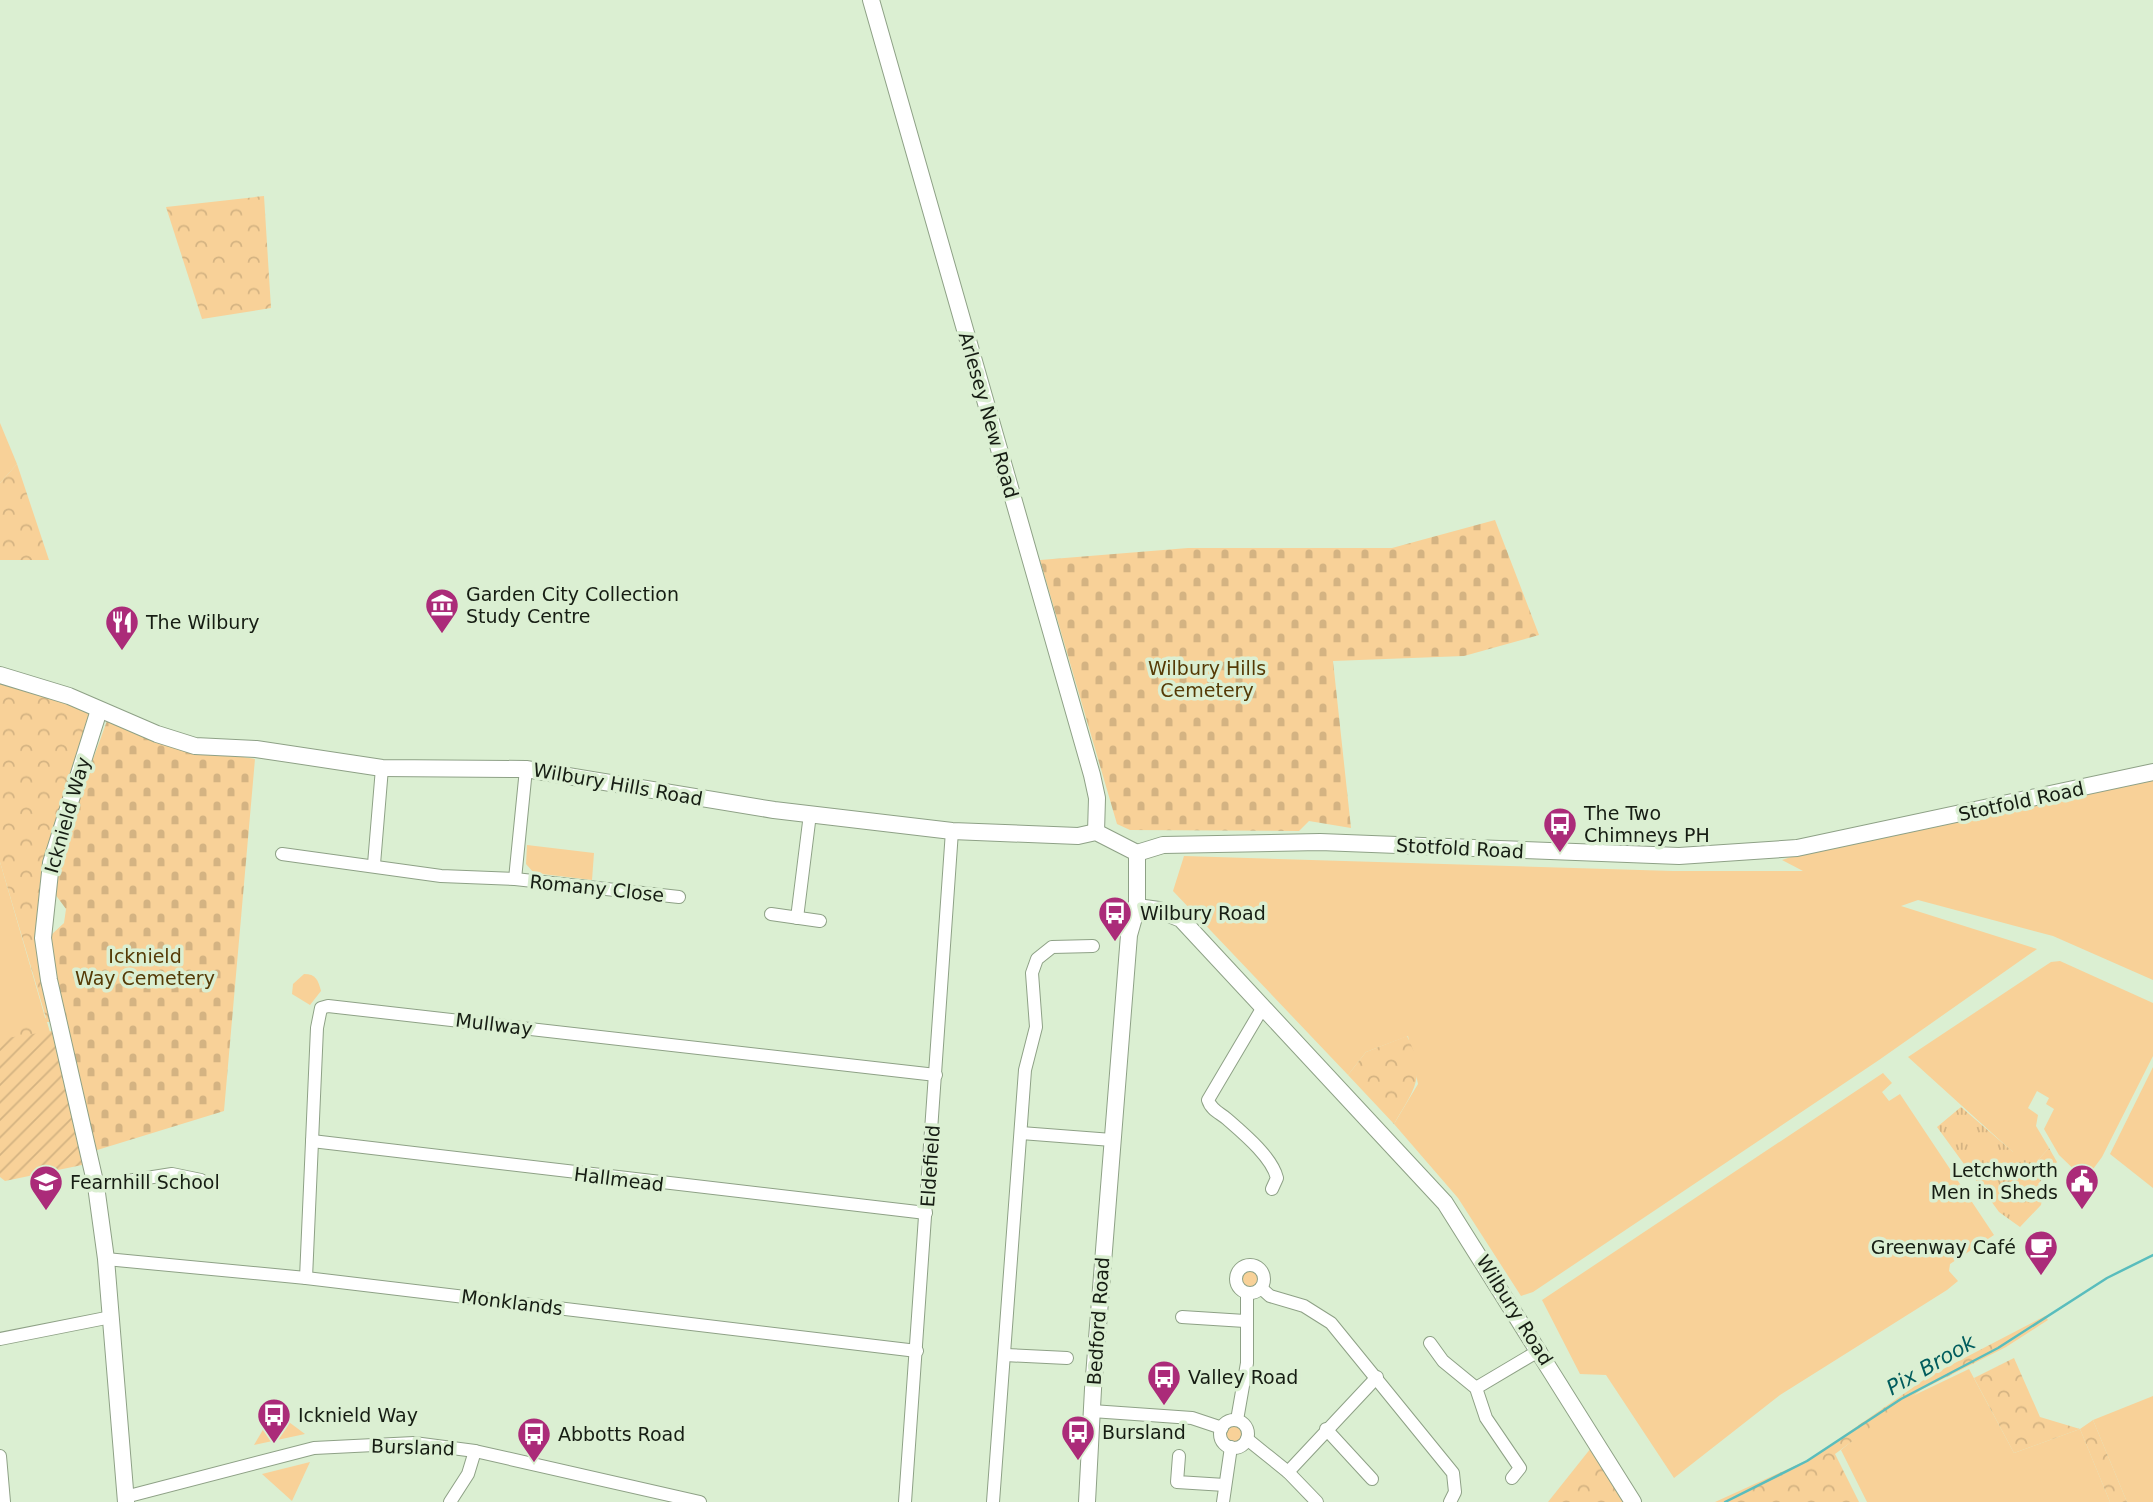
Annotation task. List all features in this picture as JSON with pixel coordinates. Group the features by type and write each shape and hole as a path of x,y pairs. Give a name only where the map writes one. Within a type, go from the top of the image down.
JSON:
{"street":[{"name":"Arlesey New Road","path":"871,0 1092,775 1097,798 1096,832"},
{"path":"0,675 69,696 99,710"},
{"name":"Wilbury Hills Road","path":"99,710 195,746 256,750 382,768 526,769 810,814 952,831 1078,836 1096,832"},
{"name":"Icknield Way","path":"99,710 51,863 43,938 49,979 96,1186 106,1259 125,1499"},
{"path":"374,864 382,768"},
{"name":"Romany Close","path":"515,879 526,769"},
{"name":"Stotfold Road","path":"1138,853 1163,845 1321,842 1679,856 1797,848 2153,772"},
{"path":"797,918 810,814"},
{"name":"Eldefield","path":"905,1502 952,831"},
{"path":"1096,832 1138,853"},
{"name":"Bedford Road","path":"1087,1502 1112,1140 1129,935 1137,907 1138,853"},
{"name":"Romany Close","path":"282,854 374,864 430,875 515,879 679,897"},
{"name":"Wilbury Road","path":"1137,907 1181,919 1445,1203 1540,1350 1633,1502"},
{"path":"771,914 820,921"},
{"path":"993,1502 1026,1070 1036,1027 1034,966 1037,959 1052,947 1093,946"},
{"name":"Mullway","path":"306,1278 318,1016 321,1008 328,1006 936,1074"},
{"path":"1263,1007 1208,1100 1211,1107 1230,1122 1272,1167 1277,1178 1272,1189"},
{"path":"1021,1133 1112,1140"},
{"name":"Hallmead","path":"312,1141 926,1213"},
{"path":"96,1186 172,1174 201,1180"},
{"name":"Monklands","path":"106,1259 306,1278 917,1351"},
{"path":"1253,1264 1263,1271 1265,1281 1262,1288 1247,1293 1239,1287 1237,1273 1245,1265 1253,1264"},
{"path":"1262,1288 1270,1296 1304,1306 1331,1323 1453,1473 1455,1492 1450,1502"},
{"path":"1237,1420 1247,1363 1247,1293"},
{"path":"0,1339 111,1317"},
{"path":"1182,1317 1245,1321"},
{"path":"1430,1343 1443,1361 1476,1388 1486,1418 1520,1468 1512,1478"},
{"path":"1476,1388 1540,1350"},
{"name":"Bedford Road","path":"1005,1355 1067,1358"},
{"path":"1288,1472 1377,1377"},
{"path":"1092,1411 1192,1418 1222,1428"},
{"path":"1237,1420 1247,1427 1247,1439 1241,1446 1231,1447 1222,1439 1222,1428 1228,1422 1237,1420"},
{"path":"1326,1429 1372,1479"},
{"path":"1247,1439 1288,1472 1317,1502"},
{"name":"Bursland","path":"125,1499 248,1463 314,1448 414,1443 475,1451 701,1502"},
{"path":"1223,1502 1231,1447"},
{"path":"450,1502 468,1474 475,1451"},
{"path":"1179,1456 1177,1482 1225,1485"},
{"path":"0,1457 4,1502"}],"green space":[{"path":"264,196 271,308 202,319 166,207"},
{"path":"0,423 17,464 0,483"},
{"path":"17,464 49,560 0,560 0,483"},
{"name":"Wilbury Hills Cemetery","path":"1495,520 1539,635 1464,656 1333,661 1351,828 1309,821 1299,831 1130,830 1117,824 1040,560 1188,548 1392,548"},
{"path":"0,682 96,712 42,915 57,1022 47,1022 52,1039 0,1047 0,1030 46,1018 0,862"},
{"name":"Icknield Way Cemetery","path":"108,718 196,749 255,759 224,1111 94,1151 54,979 51,935 64,923 66,909 55,894 63,849"},
{"path":"2153,779 2153,980 2053,936 1918,900 1901,906 2037,949 1879,1060 1533,1292 1521,1296 1458,1198 1394,1124 1418,1084 1408,1036 1366,1052 1348,1075 1173,891 1184,856 1673,871 1803,871 1782,860 1809,851"},
{"path":"527,845 594,853 592,880 534,873 526,864"},
{"path":"0,862 49,1031 0,1039"},
{"path":"2060,961 2153,1003 2153,1056 2102,1157 2085,1180 2059,1155 2044,1129 2054,1109 2046,1104 2049,1098 2037,1091 2028,1108 2038,1115 2036,1126 2049,1148 2038,1160 2014,1153 1908,1057 2051,962"},
{"path":"304,974 316,978 321,991 310,1005 292,994 293,984"},
{"path":"59,1030 86,1152 82,1165 5,1181 0,1177 0,1039"},
{"path":"1407,1036 1416,1062 1416,1082 1394,1124 1348,1075 1366,1052"},
{"path":"2153,1067 2153,1188 2110,1154"},
{"path":"1883,1073 1892,1083 1882,1092 1889,1101 1900,1094 1994,1235 1950,1264 1949,1271 1958,1281 1947,1290 1780,1395 1674,1478 1606,1375 1580,1374 1542,1300"},
{"path":"1961,1107 2013,1152 2026,1150 2038,1160 2049,1148 2057,1162 2038,1184 2044,1190 2041,1205 2020,1227 1999,1212 1937,1127"},
{"path":"1251,1267 1259,1270 1262,1278 1259,1286 1251,1289 1243,1286 1240,1278 1243,1270"},
{"path":"2045,1316 2048,1320 2006,1347 1921,1390 1835,1454 1859,1502 1715,1502 1810,1459 1928,1377"},
{"path":"2014,1358 2040,1417 2080,1429 2014,1453 1974,1378"},
{"path":"1969,1369 2014,1453 2080,1429 2110,1502 1867,1502 1841,1450 1900,1402"},
{"path":"2153,1396 2153,1502 2127,1502 2093,1420"},
{"path":"274,1411 305,1434 254,1445"},
{"path":"2093,1420 2127,1502 2110,1502 2080,1429"},
{"path":"1234,1425 1240,1428 1243,1434 1240,1440 1234,1443 1228,1440 1225,1434 1228,1428"},
{"path":"1591,1448 1628,1502 1548,1502"},
{"path":"1597,1452 1628,1502 1555,1502"},
{"path":"310,1462 292,1501 262,1474"}],"waterway":[{"name":"Pix Brook","path":"1725,1502 1807,1461 1901,1399 1998,1348 2107,1278 2153,1255"}],"place":[{"name":"Garden City Collection Study Centre","path":"442,635"},
{"name":"The Wilbury","path":"122,652"},
{"name":"The Two Chimneys PH","path":"1560,854"},
{"name":"Wilbury Road","path":"1115,943"},
{"name":"Letchworth Men in Sheds","path":"2082,1211"},
{"name":"Fearnhill School","path":"46,1212"},
{"name":"Greenway Café","path":"2041,1277"},
{"name":"Valley Road","path":"1164,1407"},
{"name":"Icknield Way","path":"274,1445"},
{"name":"Bursland","path":"1078,1462"},
{"name":"Abbotts Road","path":"534,1464"}]}
